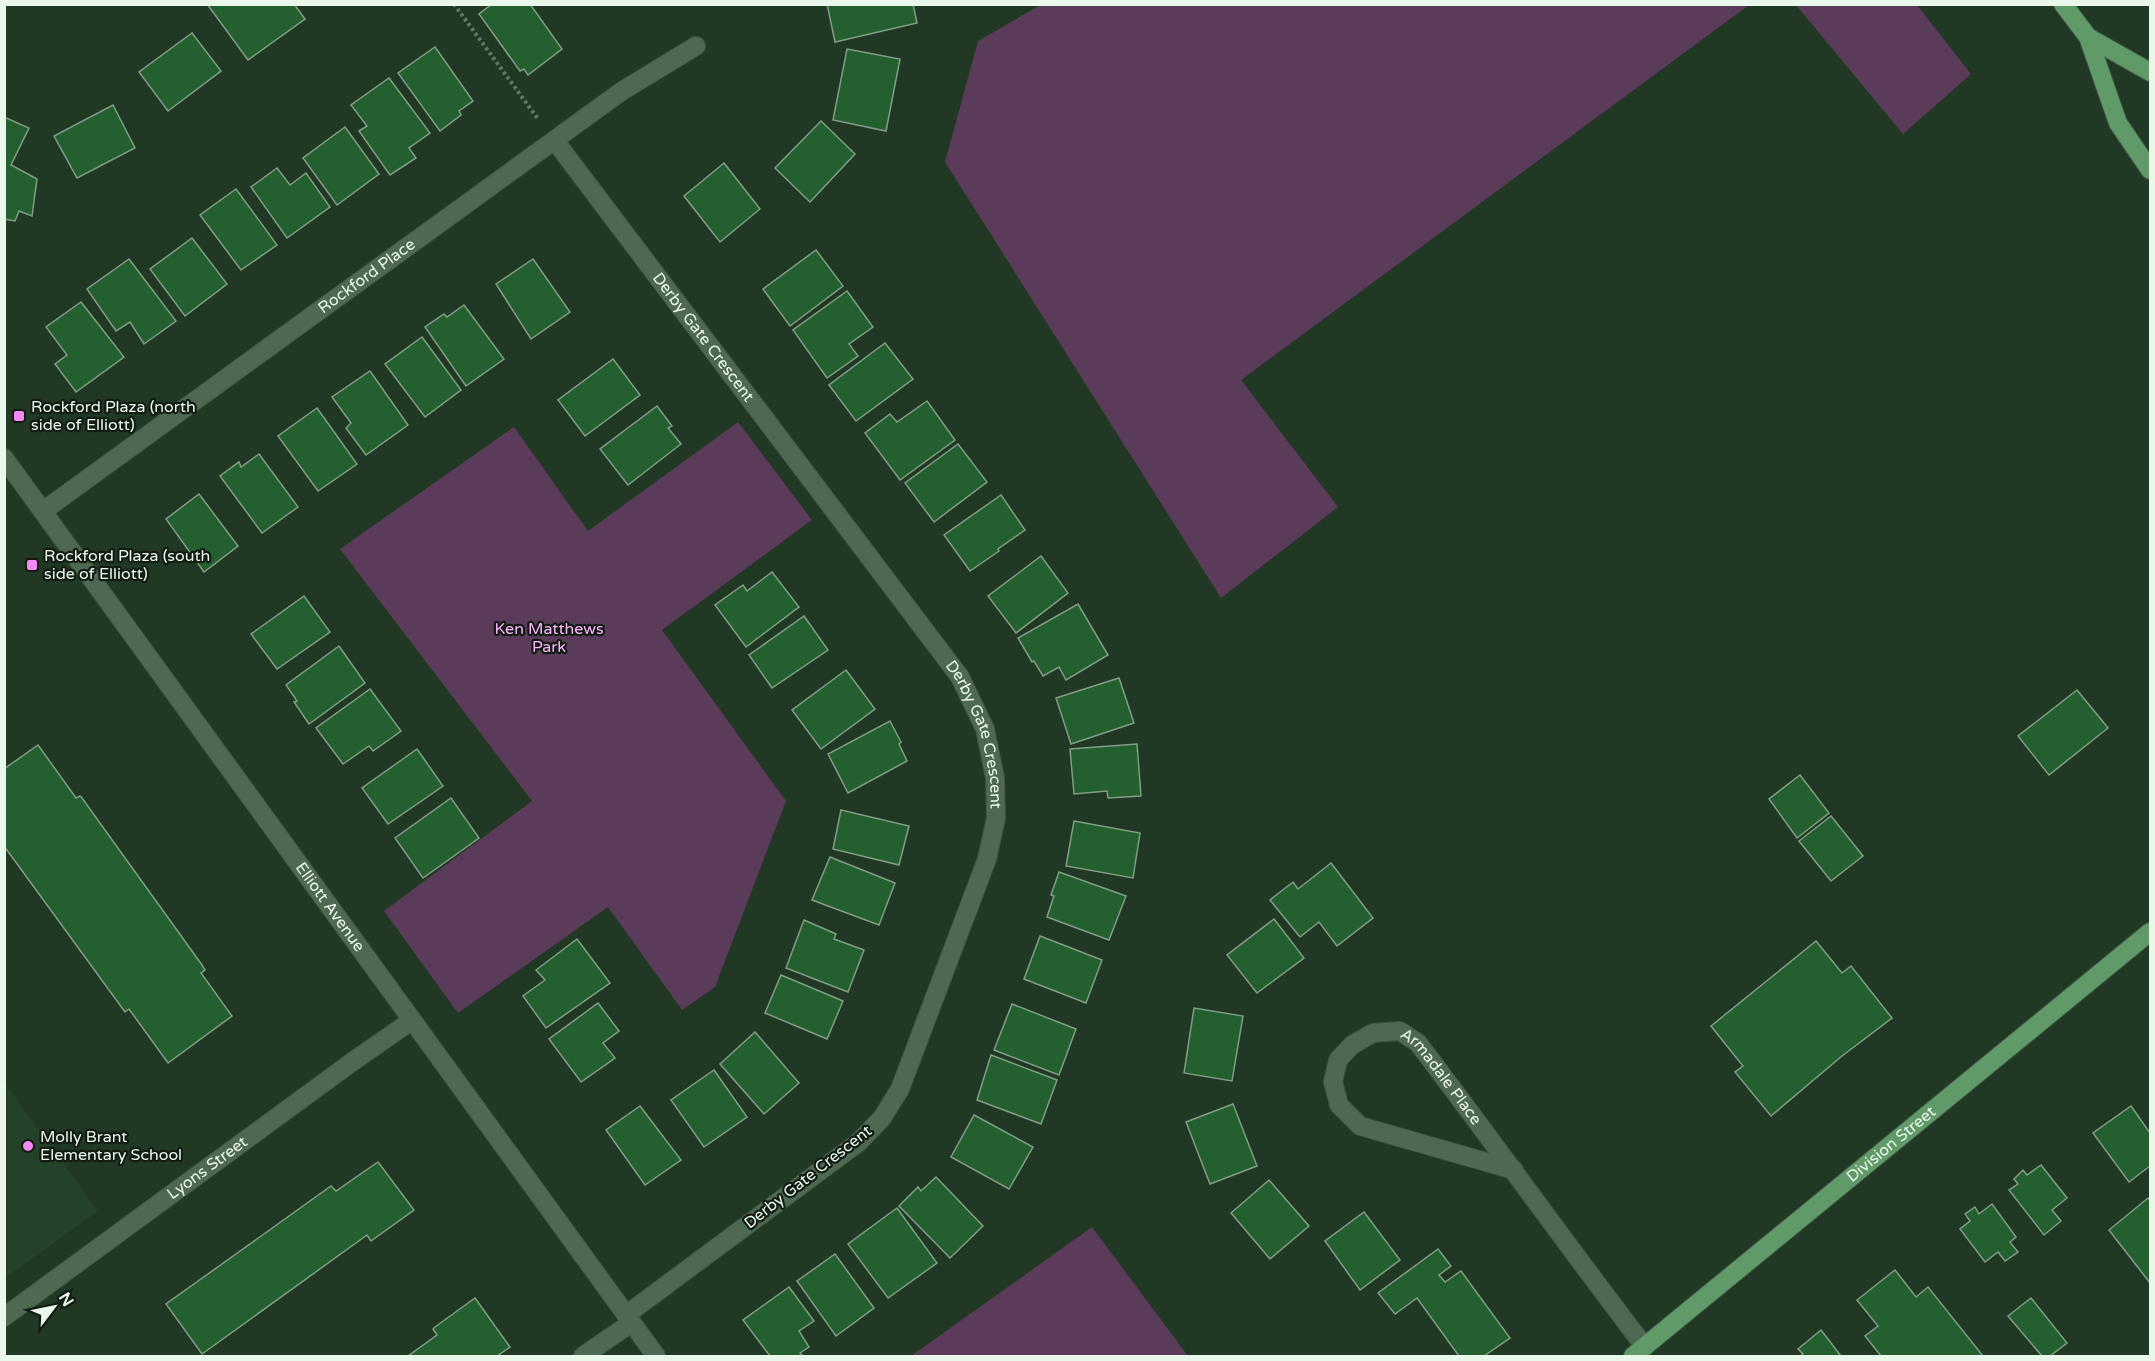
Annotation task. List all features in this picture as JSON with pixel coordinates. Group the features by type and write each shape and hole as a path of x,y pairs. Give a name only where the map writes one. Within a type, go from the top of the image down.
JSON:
{"main road":[{"path":"2063,4 2088,37 2118,123 2151,170"},
{"path":"2088,37 2151,72"},
{"name":"Division Street","path":"1639,1352 2151,932"}],"street":[{"name":"Rockford Place","path":"43,511 621,91 696,46"},
{"name":"Derby Gate Crescent","path":"555,141 960,677 985,729 995,778 996,818 987,859 900,1089 882,1118 859,1142 583,1356"},
{"name":"Elliott Avenue","path":"4,458 656,1356"},
{"name":"Lyons Street","path":"4,1317 411,1021"},
{"name":"Armadale Place","path":"1514,1170 1360,1126 1339,1105 1333,1082 1338,1060 1352,1045 1373,1033 1400,1031 1418,1043 1514,1170 1639,1352"}],"path":[{"path":"454,4 555,141"}],"shaded area":[{"name":"Molly Brant Elementary School","path":"4,1082 98,1211 5,1278 4,1278"}],"green space":[{"path":"1042,4 1749,5 1241,380 1338,507 1221,598 945,162 978,41"},
{"path":"1796,5 1917,5 1971,74 1903,134"},
{"name":"Ken Matthews Park","path":"738,422 812,520 662,630 786,801 715,987 682,1010 608,907 458,1013 384,911 532,801 340,549 514,427 588,531"},
{"path":"1092,1227 1188,1356 911,1356"}],"building":[{"path":"207,4 294,4 305,19 248,60"},
{"path":"492,4 530,4 562,49 528,75 524,69 520,71 479,14"},
{"path":"827,4 913,4 917,23 835,42"},
{"path":"192,33 221,71 168,111 139,72"},
{"path":"435,47 473,101 459,111 461,115 440,131 398,73"},
{"path":"847,49 900,59 886,131 833,120"},
{"path":"389,78 430,133 409,148 416,158 390,175 359,131 367,126 351,105"},
{"path":"113,105 135,148 77,178 54,136"},
{"path":"4,117 29,128 11,165 37,179 32,216 19,211 15,221 4,219"},
{"path":"821,121 855,154 810,202 775,168"},
{"path":"345,127 379,174 337,205 303,158"},
{"path":"724,163 760,209 720,242 684,196"},
{"path":"277,168 290,185 306,173 330,207 287,238 251,187"},
{"path":"236,189 277,245 241,270 200,215"},
{"path":"192,238 227,284 185,316 150,269"},
{"path":"816,250 843,286 790,326 763,289"},
{"path":"129,259 176,321 144,344 130,322 116,331 87,289"},
{"path":"533,259 570,312 531,339 496,284"},
{"path":"847,291 873,327 849,344 858,356 827,378 793,330"},
{"path":"81,302 124,357 76,392 55,364 67,355 46,327"},
{"path":"464,305 504,359 466,386 425,327 444,314 447,317"},
{"path":"422,337 461,390 425,417 385,364"},
{"path":"885,343 913,379 856,421 829,385"},
{"path":"613,359 640,395 585,436 558,400"},
{"path":"370,371 408,425 366,455 346,428 351,423 332,397"},
{"path":"927,401 955,440 900,480 865,433 890,414 897,422"},
{"path":"657,406 672,426 668,428 681,444 628,485 600,449"},
{"path":"317,408 357,464 318,491 278,436"},
{"path":"958,444 987,482 934,522 905,483"},
{"path":"259,454 298,507 262,533 220,476 239,462 241,467"},
{"path":"199,494 238,546 204,572 166,519"},
{"path":"1001,495 1025,530 970,571 944,535"},
{"path":"1041,556 1068,593 1016,633 988,596"},
{"path":"772,572 799,607 746,647 715,605 743,585 747,591"},
{"path":"304,596 330,632 277,669 251,634"},
{"path":"1078,604 1108,655 1066,680 1059,667 1043,676 1018,638"},
{"path":"804,616 828,650 772,688 749,655"},
{"path":"339,646 365,683 309,724 286,685"},
{"path":"846,670 875,709 821,749 792,710"},
{"path":"1119,678 1134,723 1071,744 1056,698"},
{"path":"370,689 401,731 373,751 369,746 343,764 316,728"},
{"path":"2077,690 2108,728 2049,775 2018,736"},
{"path":"890,721 901,742 899,744 907,761 848,793 828,754"},
{"path":"1137,744 1141,796 1108,798 1107,791 1074,794 1070,749"},
{"path":"38,745 76,798 80,796 82,798 202,965 205,970 201,973 232,1016 168,1063 129,1009 125,1012 4,846 4,769"},
{"path":"417,749 443,786 388,824 362,788"},
{"path":"1800,775 1829,813 1797,838 1769,799"},
{"path":"451,798 479,838 423,878 395,838"},
{"path":"841,810 909,826 899,865 833,849"},
{"path":"1831,816 1863,856 1831,881 1799,841"},
{"path":"1074,821 1140,833 1133,878 1066,866"},
{"path":"830,857 895,883 879,925 812,900"},
{"path":"1331,863 1373,918 1337,946 1319,922 1300,937 1270,900 1293,882 1298,889"},
{"path":"1059,872 1126,896 1109,940 1047,917 1054,896 1051,895"},
{"path":"1274,919 1304,958 1257,993 1227,955"},
{"path":"804,920 836,934 834,939 864,950 848,992 786,968"},
{"path":"1040,936 1102,960 1086,1003 1024,979"},
{"path":"577,939 610,983 546,1028 523,996 545,980 536,970"},
{"path":"1816,941 1842,973 1851,966 1892,1018 1842,1056 1771,1116 1735,1072 1743,1066 1711,1026"},
{"path":"781,975 843,1001 827,1039 765,1013"},
{"path":"598,1003 619,1031 603,1043 615,1058 581,1082 549,1039"},
{"path":"1012,1004 1076,1029 1059,1075 994,1050"},
{"path":"1194,1008 1243,1016 1232,1081 1184,1073"},
{"path":"755,1032 799,1083 764,1114 720,1064"},
{"path":"991,1055 1057,1080 1041,1124 977,1100"},
{"path":"714,1070 747,1117 704,1147 671,1100"},
{"path":"1233,1104 1257,1166 1210,1184 1186,1122"},
{"path":"640,1106 681,1160 645,1185 606,1130"},
{"path":"2131,1106 2150,1133 2150,1166 2129,1182 2093,1133"},
{"path":"974,1115 1033,1147 1009,1189 951,1157"},
{"path":"378,1162 414,1210 371,1241 367,1235 202,1354 166,1304 331,1186 336,1191"},
{"path":"2041,1165 2067,1198 2052,1210 2061,1221 2044,1235 2009,1190 2018,1184 2014,1179 2023,1170 2027,1175"},
{"path":"936,1177 983,1226 950,1258 899,1206 918,1187 921,1191"},
{"path":"1269,1180 1309,1226 1270,1259 1231,1213"},
{"path":"2148,1198 2150,1201 2150,1283 2109,1230"},
{"path":"1992,1204 2016,1237 2010,1242 2018,1252 2005,1261 1998,1252 1985,1262 1960,1229 1970,1221 1965,1214 1975,1207 1979,1214"},
{"path":"897,1208 937,1263 888,1298 848,1244"},
{"path":"1364,1212 1400,1260 1360,1290 1325,1241"},
{"path":"1438,1249 1451,1266 1439,1275 1445,1282 1461,1271 1510,1338 1484,1356 1459,1356 1417,1298 1395,1314 1378,1293"},
{"path":"835,1254 874,1308 836,1336 797,1281"},
{"path":"1895,1270 1916,1297 1928,1287 1983,1356 1881,1356 1865,1336 1878,1326 1857,1300"},
{"path":"789,1287 814,1321 799,1331 809,1347 800,1353 803,1356 770,1356 743,1320"},
{"path":"475,1298 510,1347 497,1356 408,1356 437,1335 433,1329 435,1327"},
{"path":"2031,1298 2067,1343 2050,1356 2042,1356 2008,1316"},
{"path":"1821,1330 1841,1356 1800,1356 1803,1354 1798,1349"}],"place":[{"name":"Rockford Plaza (north side of Elliott)","path":"19,416"},
{"name":"Rockford Plaza (south side of Elliott)","path":"32,565"},
{"name":"Molly Brant Elementary School","path":"28,1146"}]}
